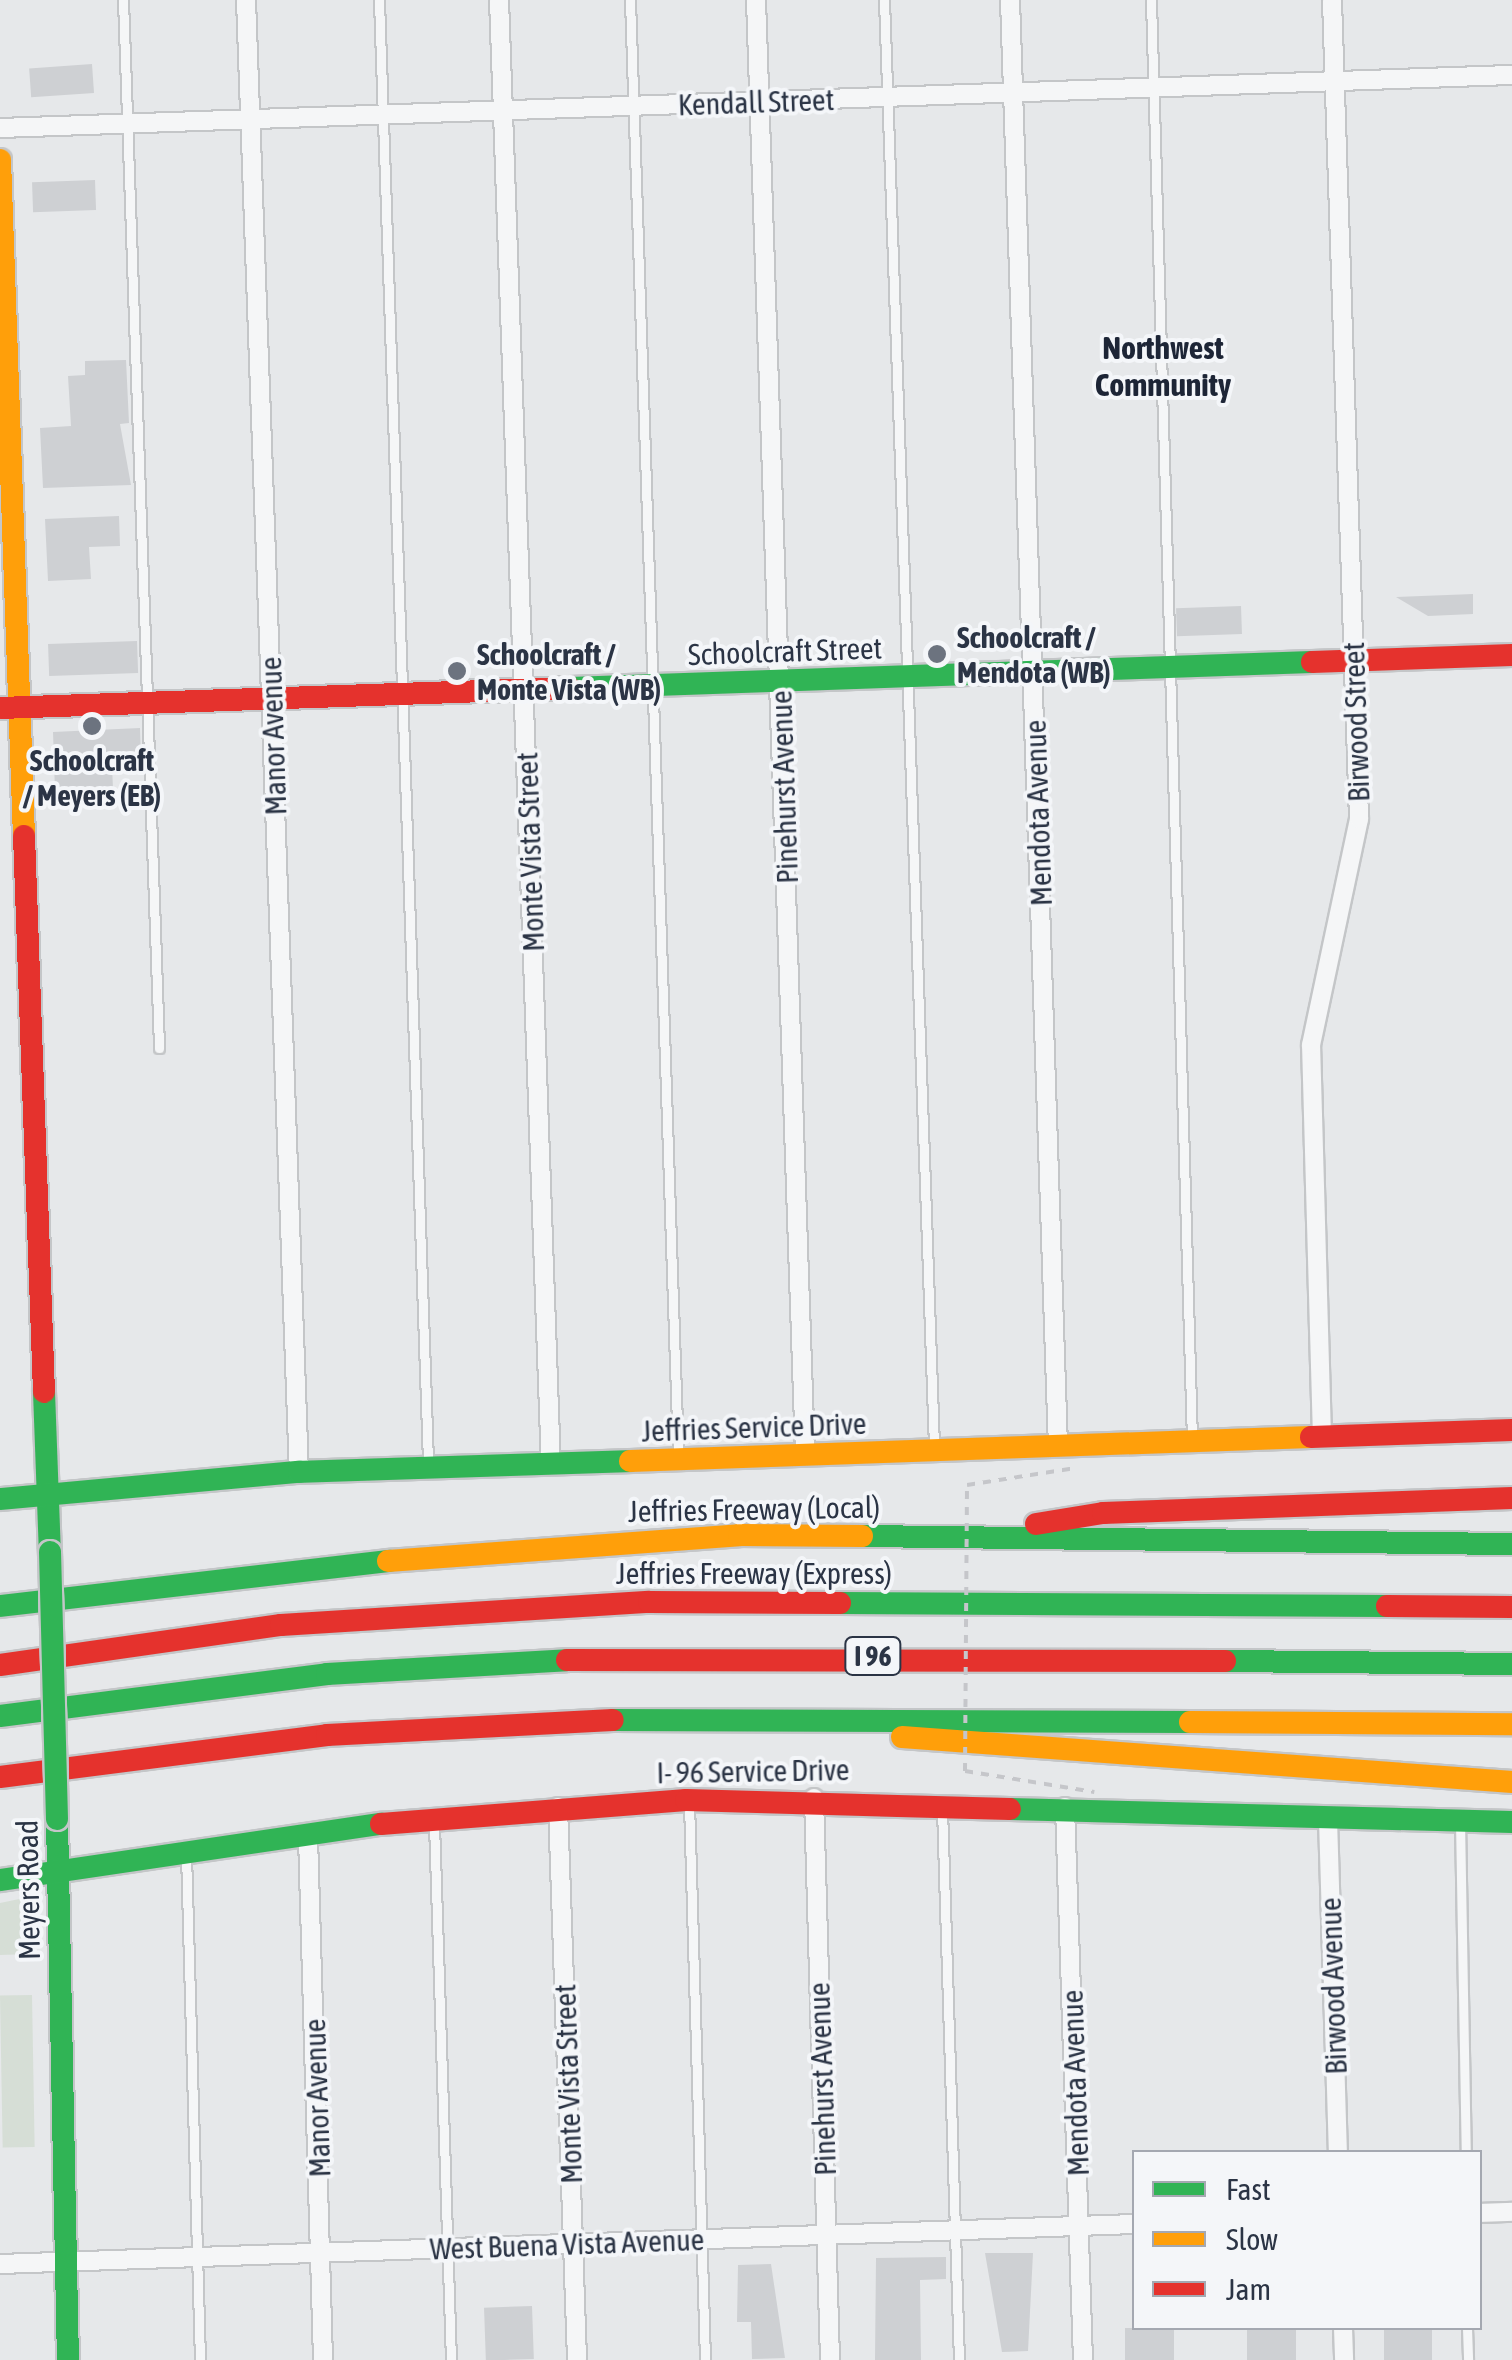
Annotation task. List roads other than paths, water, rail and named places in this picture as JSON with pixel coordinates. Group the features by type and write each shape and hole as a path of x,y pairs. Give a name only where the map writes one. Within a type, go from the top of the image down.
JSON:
{"main road":[{"name":"Meyers Road","path":"0,160 10,708 50,1552 68,2360"},
{"name":"Schoolcraft Street","path":"10,708 1512,655"},
{"name":"Jeffries Service Drive","path":"0,1499 48,1491 299,1472 1512,1430"},
{"path":"955,1537 1103,1514 1512,1498"},
{"name":"Jeffries Freeway (Local)","path":"0,1606 529,1545 955,1537 1512,1544"},
{"name":"Jeffries Freeway (Express)","path":"0,1665 281,1625 649,1602 1512,1607"},
{"name":"I 96","path":"0,1716 327,1674 680,1654 1512,1664"},
{"path":"800,1718 890,1736 1512,1782"},
{"name":"I 96","path":"0,1777 423,1727 800,1718 1512,1724"},
{"name":"I- 96 Service Drive","path":"0,1880 434,1818 689,1800 814,1798 1328,1819 1512,1822"}],"street":[{"name":"Manor Avenue","path":"246,0 299,1472"},
{"name":"Monte Vista Street","path":"500,0 551,1464"},
{"name":"Pinehurst Avenue","path":"756,0 805,1455"},
{"name":"Mendota Avenue","path":"1010,0 1058,1446"},
{"name":"Birwood Street","path":"1322,1437 1311,1045 1358,837 1332,0"},
{"name":"Kendall Street","path":"0,128 1512,75"},
{"name":"Pinehurst Avenue","path":"814,1798 830,2360"},
{"name":"Monte Vista Street","path":"558,1807 577,2360"},
{"name":"Mendota Avenue","path":"1065,1807 1084,2360"},
{"name":"Birwood Avenue","path":"1328,1819 1338,2150"},
{"name":"Manor Avenue","path":"308,1836 324,2360"},
{"path":"1482,2213 1512,2212"},
{"name":"West Buena Vista Avenue","path":"0,2264 1132,2224"},
{"path":"1343,2330 1344,2360"}],"lane":[{"path":"123,0 159,1048"},
{"path":"379,0 428,1468"},
{"path":"630,0 678,1459"},
{"path":"884,0 934,1450"},
{"path":"1151,0 1192,1441"},
{"path":"689,1800 705,2360"},
{"path":"941,1802 960,2360"},
{"path":"434,1818 452,2360"},
{"path":"1460,1822 1466,2150"},
{"path":"186,1853 200,2360"},
{"path":"1467,2330 1468,2360"}],"place":[{"name":"Schoolcraft / Mendota (WB)","path":"937,654"},
{"name":"Schoolcraft / Monte Vista (WB)","path":"457,671"},
{"name":"Schoolcraft / Meyers (EB)","path":"92,726"}],"district":[{"name":"Northwest Community","path":"1163,368"}]}
